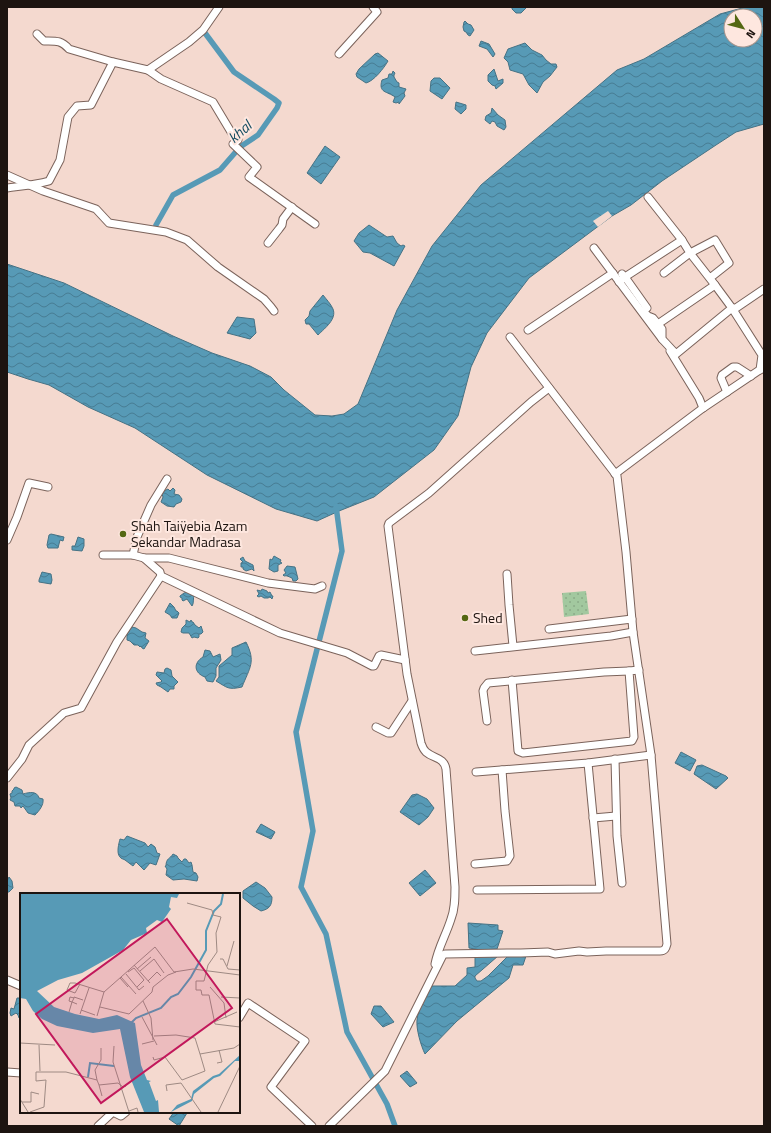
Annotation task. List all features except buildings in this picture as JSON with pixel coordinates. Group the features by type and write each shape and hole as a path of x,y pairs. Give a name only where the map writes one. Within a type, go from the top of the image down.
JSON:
{"street":[{"path":"148,70 189,42 203,30 207,22 219,7"},
{"path":"339,54 377,12 373,7"},
{"path":"37,34 44,41 57,41 64,44 69,49 112,62 148,70 162,79 213,102 231,132 238,140 233,144 257,168 249,177 315,224"},
{"path":"7,188 37,185 49,182 60,160 68,117 77,106 90,106 112,62"},
{"path":"7,176 27,185 96,209 109,223 166,232 187,240 218,267 264,300 274,311"},
{"path":"616,474 703,408 762,368 762,355 732,308 648,197"},
{"path":"268,243 282,225 283,219 292,207"},
{"path":"622,278 682,240"},
{"path":"664,272 690,253 715,240 729,263 710,278"},
{"path":"594,248 613,274 622,278 647,308 643,311 648,316 654,318 662,329 662,339 676,354 732,308 736,308 764,289"},
{"path":"528,330 613,274"},
{"path":"622,278 700,398 703,408"},
{"path":"658,324 715,285"},
{"path":"329,1126 385,1071 441,958 445,954 548,952 555,954 579,951 663,951 667,944 651,755 633,632 617,476 510,337"},
{"path":"727,392 721,378 722,375 733,367 737,367 751,376"},
{"path":"434,973 438,954 451,919 454,906 455,888 445,764 443,761 426,752 421,743 405,660 388,526 389,523 429,493 530,402 549,388"},
{"path":"133,555 137,536 151,505 167,479"},
{"path":"7,540 29,483 48,487"},
{"path":"103,555 133,555 144,558 169,558 268,583 315,588 322,586"},
{"path":"144,558 160,572 161,576 280,633 347,653 372,666 374,666 381,655 405,660"},
{"path":"507,574 513,646"},
{"path":"7,778 22,759 29,745 64,713 81,708 117,642 161,576"},
{"path":"549,629 632,620"},
{"path":"475,651 611,636 633,632"},
{"path":"487,721 483,691 488,683 639,670"},
{"path":"512,680 518,751 523,753 632,741 634,737 629,671"},
{"path":"376,728 392,733 412,701"},
{"path":"476,772 588,763 651,755"},
{"path":"615,759 617,836 622,883"},
{"path":"477,890 600,889 588,763"},
{"path":"475,864 507,862 510,856 502,770"},
{"path":"593,818 616,816"},
{"path":"7,980 20,986"},
{"path":"240,1016 248,1003 305,1041 271,1087 312,1126"},
{"path":"7,1072 20,1073"},
{"path":"98,1126 112,1113"},
{"path":"115,1113 121,1116 125,1113"}],"green space":[{"path":"586,591 589,614 564,617 562,593"}],"water":[{"path":"512,7 526,8 521,13 516,13"},
{"path":"764,7 764,124 736,132 716,145 662,181 631,205 612,216 529,278 487,333 471,367 458,416 434,450 374,497 317,521 276,509 207,475 135,428 88,407 49,385 7,372 7,264 64,283 173,336 212,353 250,366 271,377 284,390 315,415 332,416 344,414 358,404 397,310 432,246 481,185 617,70 644,59 723,13 723,48 763,48 763,8 742,8"},
{"path":"465,21 471,25 474,30 470,36 464,31 463,27"},
{"path":"481,41 489,44 495,54 493,57 487,49 479,46"},
{"path":"525,43 532,50 542,55 551,64 556,64 557,67 543,82 537,93 529,85 523,74 510,70 508,62 504,58 508,49"},
{"path":"378,53 388,61 375,77 366,83 357,77 356,74 359,69"},
{"path":"494,69 498,81 503,79 503,83 496,89 495,86 488,81 488,75"},
{"path":"393,71 395,73 394,77 399,83 399,87 406,89 404,93 405,96 399,104 399,102 393,102 395,97 382,90 381,87 382,80 388,78 389,74 392,74"},
{"path":"434,78 440,78 450,88 442,99 430,91 431,81"},
{"path":"456,102 466,105 466,109 461,114 455,109"},
{"path":"492,108 505,120 506,127 504,130 497,126 495,122 492,121 490,124 485,120 486,116 491,113"},
{"path":"325,146 340,157 321,184 307,173"},
{"path":"369,225 387,237 393,236 397,243 401,246 405,246 394,266 370,253 363,252 354,241 359,233"},
{"path":"323,295 331,305 334,313 330,323 318,335 309,324 306,324 305,320 309,316 310,311"},
{"path":"237,317 254,319 256,333 250,339 227,333"},
{"path":"173,488 175,490 174,494 179,495 182,499 181,502 176,504 174,507 167,506 161,502 164,491 168,489 170,491"},
{"path":"51,534 64,537 63,541 60,540 58,548 48,548 47,545 49,535"},
{"path":"78,537 84,539 82,551 72,550 72,546 75,546"},
{"path":"274,556 281,560 280,562 282,563 278,565 278,571 274,572 269,569 270,559 272,560"},
{"path":"243,557 245,561 253,565 254,571 252,569 246,571 243,567 241,567 241,563 243,562 240,559"},
{"path":"287,566 295,567 298,579 296,581 293,581 292,578 283,575 286,573 284,570"},
{"path":"42,572 51,574 51,584 39,582"},
{"path":"262,589 268,593 270,592 273,596 272,599 270,597 264,598 257,596 259,594 257,590 261,591"},
{"path":"188,592 194,595 192,606 187,599 183,601 180,597 184,593"},
{"path":"170,603 179,613 177,618 172,618 165,612"},
{"path":"186,620 190,622 191,620 199,628 201,626 203,632 199,634 198,638 192,638 189,633 181,632 182,628 186,624"},
{"path":"132,627 146,633 145,638 149,641 144,649 141,646 134,645 127,640 127,634"},
{"path":"246,642 251,655 251,664 242,687 228,688 216,681 219,677 219,666 232,655 232,648"},
{"path":"205,650 210,651 213,657 220,654 221,660 216,668 216,676 213,682 207,681 196,668 196,665 203,657"},
{"path":"167,668 171,670 172,676 178,682 174,686 174,689 170,689 168,692 156,683 162,681 156,675 157,672 164,673 165,669"},
{"path":"681,752 696,760 690,771 675,763"},
{"path":"702,765 728,778 716,789 694,774 697,766"},
{"path":"16,787 22,790 23,794 35,793 39,798 43,799 40,810 35,815 28,813 23,806 21,808 20,806 15,806 14,802 10,800 10,794"},
{"path":"417,794 427,799 434,808 428,817 419,825 400,812 412,795"},
{"path":"261,824 275,832 271,839 256,832"},
{"path":"127,836 145,843 148,847 151,844 155,847 157,853 160,854 156,865 150,863 144,870 136,862 133,866 120,858 118,851 120,839 124,840"},
{"path":"173,854 182,862 186,859 189,863 191,862 193,872 196,873 198,877 197,881 184,879 173,880 166,875 167,869 165,866 167,860"},
{"path":"425,870 436,883 420,896 409,883"},
{"path":"9,877 12,881 13,888 7,892 7,881"},
{"path":"256,882 265,888 272,897 270,907 261,911 243,898 243,891"},
{"path":"468,923 498,925 498,930 503,931 497,949 481,950 469,948"},
{"path":"475,956 498,956 475,976 477,981 481,981 508,956 526,956 523,965 513,965 509,978 457,1021 425,1054 419,1037 417,1024 419,1011 425,998 432,986 455,986 467,975 467,968 475,967"},
{"path":"17,998 19,998 20,1019 16,1013 11,1016 11,1008 14,1009"},
{"path":"374,1006 381,1006 394,1022 383,1027 371,1014"},
{"path":"407,1071 417,1083 410,1087 400,1076"},
{"path":"173,1113 187,1113 179,1126 169,1119"}],"pier":[{"path":"608,211 612,216 598,227 593,221"}],"waterway":[{"name":"khal","path":"156,225 173,195 220,170 240,147 258,135 279,103 234,72 205,33"},
{"path":"336,506 342,551 296,732 313,831 301,887 326,934 347,1032 387,1104 395,1126"}],"place":[{"name":"Shah Taiÿebia Azam Sekandar Madrasa","path":"123,534"},
{"name":"Shed","path":"465,618"}]}
